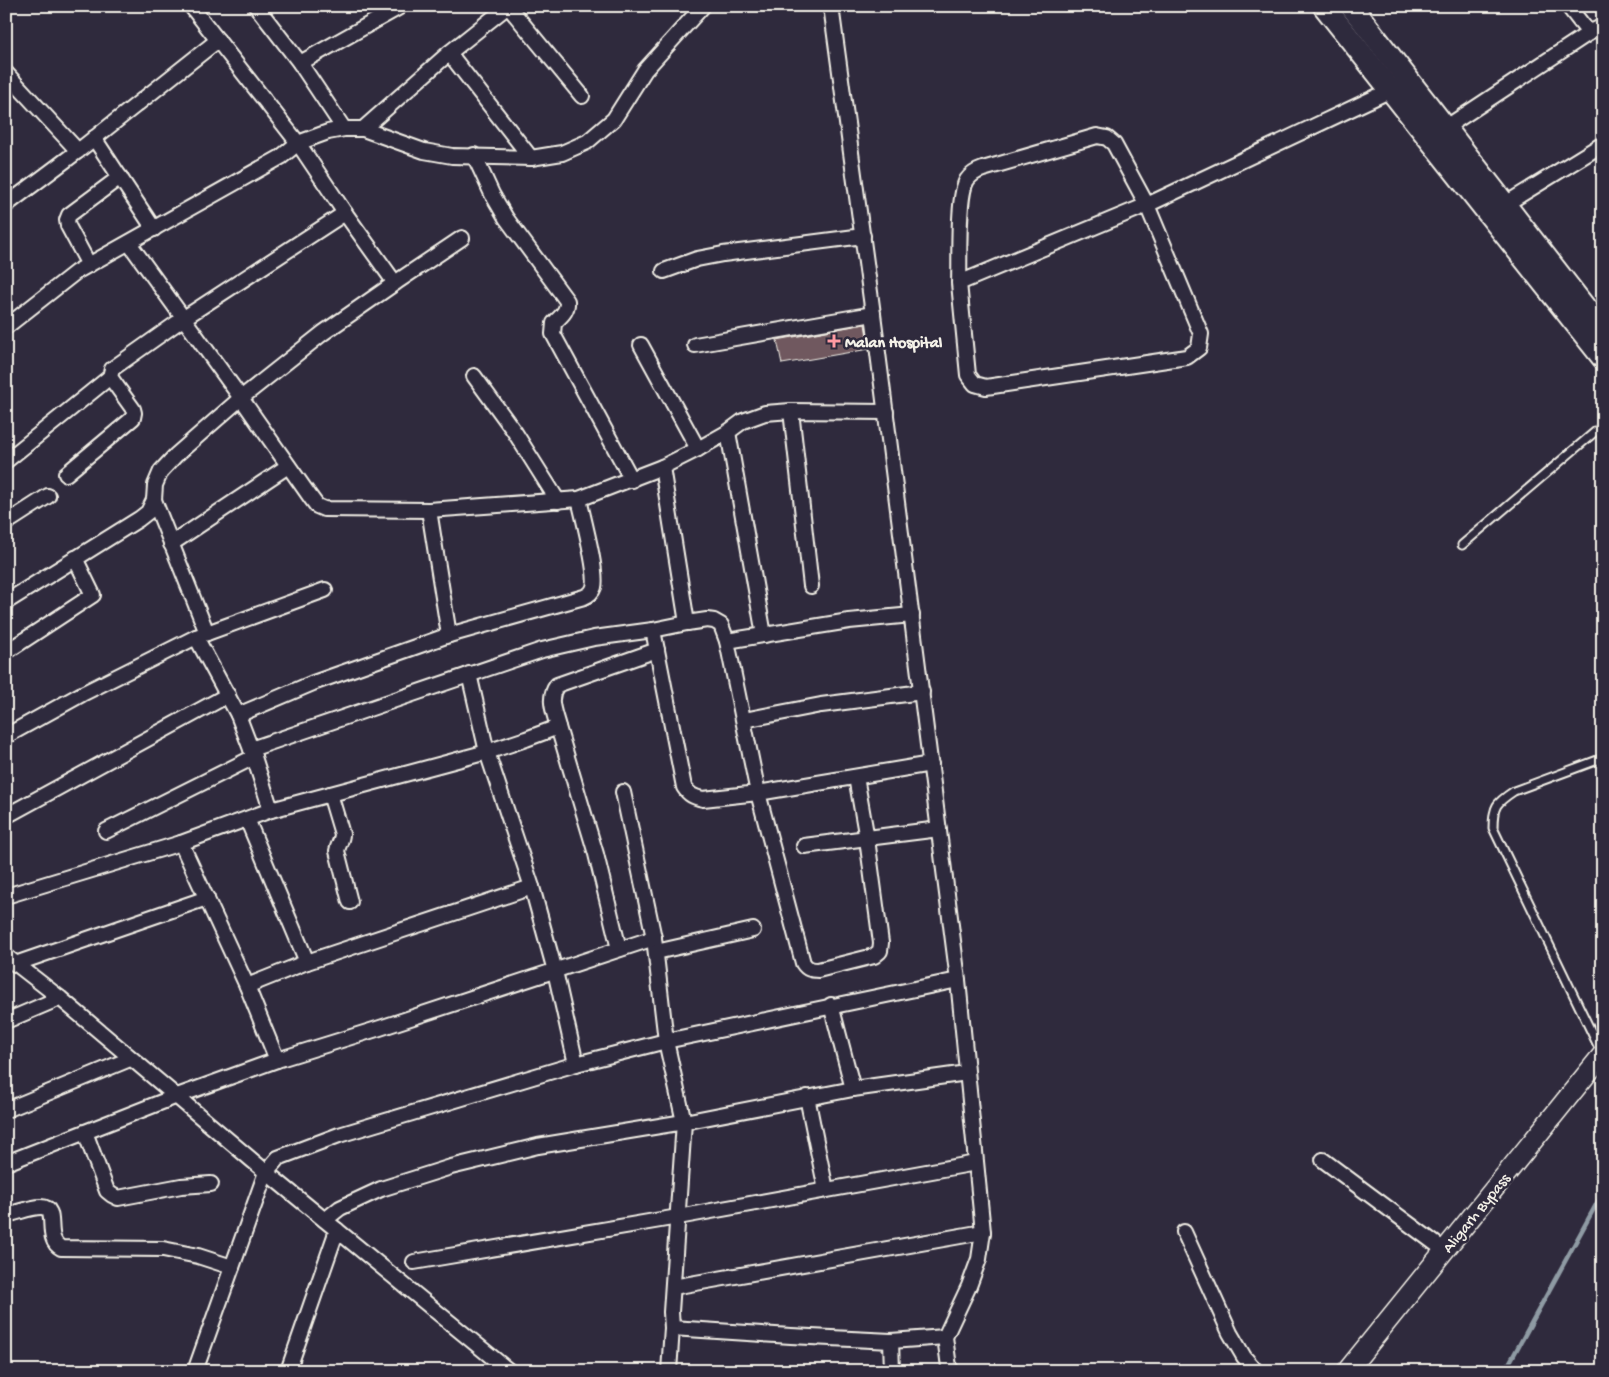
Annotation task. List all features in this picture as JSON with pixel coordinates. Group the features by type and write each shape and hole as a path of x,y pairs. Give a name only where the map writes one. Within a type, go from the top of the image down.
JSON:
{"main road":[{"path":"1324,6 1603,358"},
{"path":"1351,6 1603,331"},
{"name":"Aligarh Bypass","path":"1347,1371 1602,1054"}],"street":[{"path":"191,6 298,143 395,283"},
{"path":"256,6 300,63 344,129"},
{"path":"363,130 449,53 508,6 582,96"},
{"path":"6,327 76,272 281,156 298,143 328,132 344,129 363,130 424,151 452,156 531,158 562,153 587,142 614,119 645,70 703,6"},
{"path":"831,6 886,412 958,980 983,1232 980,1259 945,1337 949,1367 952,1371"},
{"path":"1568,6 1589,33"},
{"path":"300,63 398,8"},
{"path":"1445,128 1589,33 1603,26"},
{"path":"6,205 78,151 218,40"},
{"path":"449,53 531,158"},
{"path":"6,73 78,151"},
{"path":"960,282 1147,205 1391,90"},
{"path":"1097,136 1107,138 1114,144 1147,205 1201,334 1200,348 1187,357 986,388 976,384 968,375 960,282 961,196 967,180 974,172 1097,136"},
{"path":"94,138 154,229"},
{"path":"1504,205 1603,144"},
{"path":"474,156 506,218 567,301 565,312 554,323 553,334 632,480"},
{"path":"90,265 68,226 67,220 69,215 120,177"},
{"path":"6,461 110,377 112,369 184,318 345,213"},
{"path":"664,271 697,259 723,254 863,236"},
{"path":"6,602 148,512 154,500 155,485 161,471 176,455 241,398 323,333 462,238"},
{"path":"129,243 288,466 318,506 324,509 429,510 579,499 662,467 728,432 743,421 765,413 791,411 886,412"},
{"path":"695,345 873,314"},
{"path":"641,345 698,449"},
{"path":"474,376 514,431 558,501"},
{"path":"66,474 133,418 133,409 110,377"},
{"path":"791,411 812,586"},
{"path":"728,432 764,635"},
{"path":"171,544 288,466"},
{"path":"662,467 687,622"},
{"path":"6,523 48,496"},
{"path":"238,715 313,683 449,636 584,598 591,594 595,586 593,565 579,499"},
{"path":"154,500 202,635 238,715 271,810"},
{"path":"429,510 449,636"},
{"path":"6,652 93,595 75,558"},
{"path":"6,736 82,694 202,635 325,590"},
{"path":"728,641 849,621 912,615"},
{"path":"106,831 252,753 469,674 542,650 594,638 653,630 687,622 714,621 721,625 728,641 758,793 803,963 811,970 818,970 874,956 880,952 881,943 868,839 856,777"},
{"path":"653,630 684,786 688,793 695,798 702,799 758,793 931,764"},
{"path":"619,949 596,854 552,703 552,692 557,685 657,650"},
{"path":"469,674 487,752 532,887 555,971 576,1064"},
{"path":"744,720 821,706 922,692"},
{"path":"6,816 228,695"},
{"path":"6,896 181,843 271,810 487,752 558,726"},
{"path":"623,792 655,945 666,1041 684,1122 671,1312 672,1328 669,1371"},
{"path":"330,794 342,834 337,851 350,902"},
{"path":"247,819 307,962"},
{"path":"804,846 939,829"},
{"path":"181,843 247,986 277,1060"},
{"path":"247,986 307,962 532,887"},
{"path":"11,960 207,898"},
{"path":"6,1163 177,1096 277,1060 619,949 753,930"},
{"path":"11,960 60,998 130,1059 177,1096 272,1165 332,1214 337,1230 509,1371"},
{"path":"195,1371 232,1267 272,1165 339,1135 576,1064 666,1041 958,980"},
{"path":"6,1021 60,998"},
{"path":"831,1005 853,1089"},
{"path":"6,1110 130,1059"},
{"path":"332,1214 381,1189 451,1167 538,1146 684,1122 853,1089 967,1073"},
{"path":"807,1097 826,1190"},
{"path":"85,1132 107,1190 118,1198 181,1186 211,1184"},
{"path":"1323,1160 1444,1250"},
{"path":"414,1262 678,1217 976,1162"},
{"path":"6,1215 40,1207 47,1208 50,1212 53,1241 61,1248 163,1249 198,1256 232,1267"},
{"path":"288,1371 337,1230"},
{"path":"673,1287 983,1232"},
{"path":"1184,1232 1230,1333 1244,1358 1256,1371"},
{"path":"672,1328 891,1341 945,1337"},
{"path":"891,1341 892,1371"}],"lane":[{"path":"1462,545 1603,425"},
{"path":"1602,1054 1493,828 1493,812 1501,800 1514,791 1603,758"}],"building":[{"path":"865,324 869,349 782,364 777,340"}],"waterway":[{"path":"1505,1371 1603,1192"}],"place":[{"name":"Malan Hospital","path":"834,341"}]}
